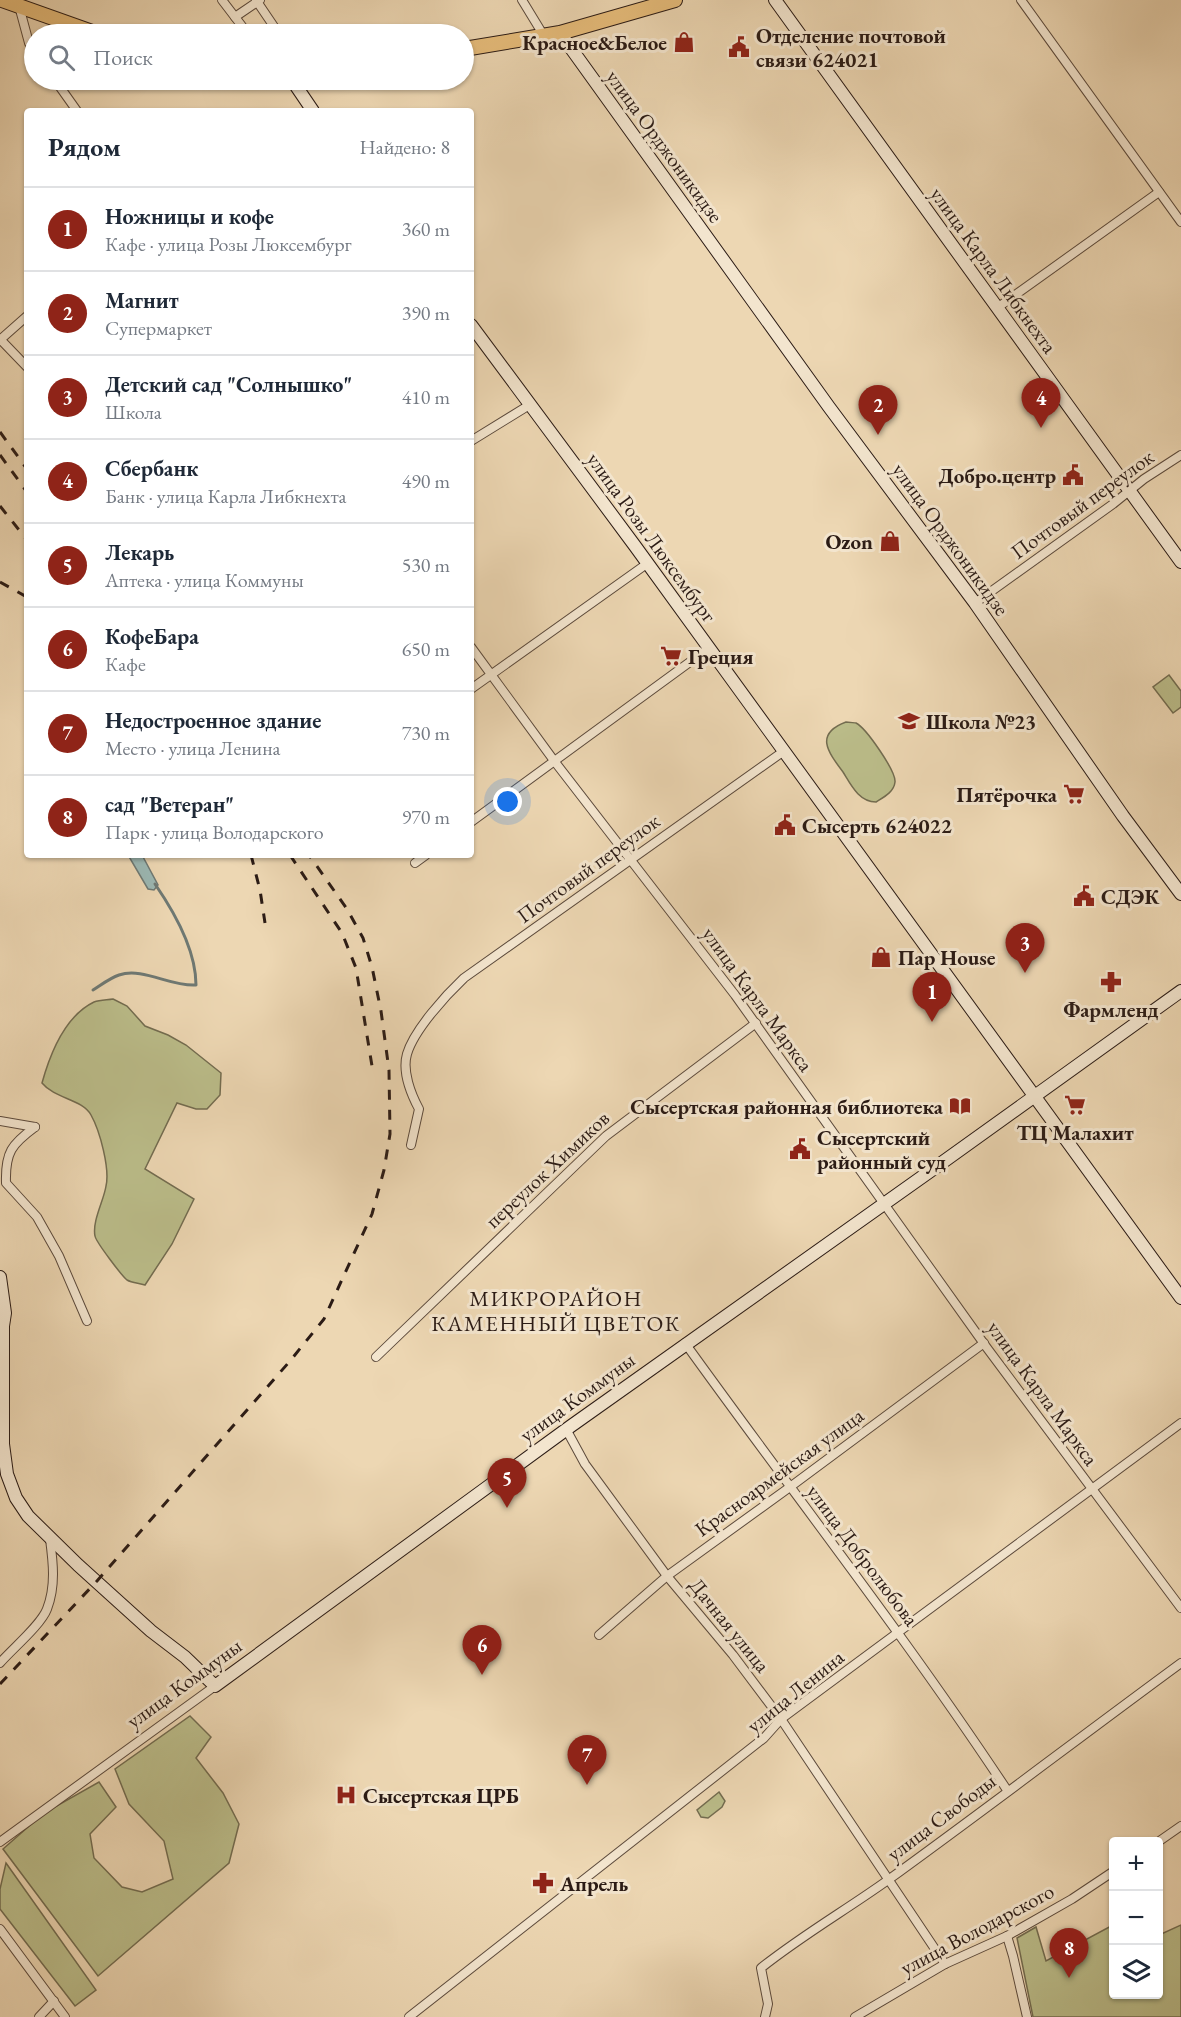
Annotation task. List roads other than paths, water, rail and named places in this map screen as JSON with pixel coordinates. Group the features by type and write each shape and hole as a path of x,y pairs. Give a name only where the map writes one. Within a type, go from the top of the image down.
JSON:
{"main road":[{"path":"2,0 70,24"},
{"path":"474,47 560,33 675,0"}],"street":[{"path":"222,0 240,24"},
{"path":"522,0 544,36"},
{"name":"улица Карла Либкнехта","path":"775,0 1181,562"},
{"path":"1021,0 1181,222"},
{"path":"235,17 258,1 273,24"},
{"path":"19,6 24,24"},
{"name":"улица Орджоникидзе","path":"560,33 829,407 975,603 1123,816 1181,894"},
{"path":"62,90 75,108"},
{"path":"299,90 311,108"},
{"path":"997,308 1159,192"},
{"path":"24,319 0,339 24,364"},
{"name":"улица Розы Люксембург","path":"474,329 648,563 1181,1298"},
{"path":"474,439 531,404"},
{"name":"Почтовый переулок","path":"975,603 1181,455"},
{"path":"474,687 648,563"},
{"path":"474,820 709,648"},
{"name":"улица Карла Маркса","path":"474,651 555,762 756,1023 984,1342 1181,1608"},
{"name":"Почтовый переулок","path":"411,1145 419,1109 408,1077 407,1054 424,1025 447,994 464,978 784,751"},
{"path":"415,863 422,858"},
{"name":"улица Коммуны","path":"0,1842 685,1343 1181,990"},
{"name":"переулок Химиков","path":"376,1357 606,1136 756,1023"},
{"path":"0,1121 35,1127 13,1145 5,1167 6,1182 37,1217 59,1256 87,1321"},
{"path":"0,1277 5,1314 1,1327 1,1444 7,1474 16,1498 28,1516 50,1539 215,1686"},
{"name":"Красноармейская улица","path":"599,1635 667,1576 984,1342"},
{"name":"улица Добролюбова","path":"685,1343 899,1633 953,1708 1007,1790"},
{"name":"улица Ленина","path":"409,2017 755,1745 781,1719 1181,1423"},
{"name":"Дачная улица","path":"566,1429 585,1464 667,1576 734,1655 781,1719 945,1964"},
{"path":"0,1663 41,1619 47,1609 55,1574 50,1539"},
{"name":"улица Свободы","path":"765,2017 768,2004 761,1968 795,1941 889,1879 1181,1663"},
{"path":"1163,1839 1181,1826"},
{"name":"улица Володарского","path":"855,2017 945,1964 1007,1936 1072,1899 1109,1874"},
{"path":"0,1929 66,2017"},
{"path":"1007,1936 1027,2017"},
{"path":"39,2017 54,2001"}],"water":[{"path":"130,858 144,858 158,885 154,890 148,889"}],"waterway":[{"path":"93,990 116,976 128,973 196,985 192,959 183,932 155,884"}],"railway":[{"path":"0,432 24,465"},
{"path":"0,455 24,488"},
{"path":"0,506 24,536"},
{"path":"0,582 24,595"},
{"path":"252,858 265,923"},
{"path":"292,858 342,933 356,968 372,1066"},
{"path":"0,1684 97,1581 290,1361 324,1319 372,1214 384,1170 390,1134 389,1070 381,1011 363,938 347,909 311,858"}],"place":[{"name":"Красное&Белое","path":"684,42"},
{"name":"Отделение почтовой связи 624021","path":"739,47"},
{"name":"Сбербанк","path":"1041,428"},
{"name":"Магнит","path":"878,435"},
{"name":"Добро.центр","path":"1073,475"},
{"name":"Ozon","path":"890,541"},
{"name":"Греция","path":"671,656"},
{"name":"Школа №23","path":"909,721"},
{"name":"Пятёрочка","path":"1074,794"},
{"name":"Сысерть 624022","path":"785,825"},
{"name":"СДЭК","path":"1084,896"},
{"name":"Пар House","path":"881,957"},
{"name":"Детский сад \"Солнышко\"","path":"1025,973"},
{"name":"Фармленд","path":"1111,982"},
{"name":"Ножницы и кофе","path":"932,1022"},
{"name":"ТЦ Малахит","path":"1075,1105"},
{"name":"Сысертская районная библиотека","path":"960,1106"},
{"name":"Сысертский районный суд","path":"800,1149"},
{"name":"Лекарь","path":"507,1508"},
{"name":"КофеБара","path":"482,1675"},
{"name":"Недостроенное здание","path":"587,1785"},
{"name":"Сысертская ЦРБ","path":"346,1795"},
{"name":"Апрель","path":"543,1883"},
{"name":"сад \"Ветеран\"","path":"1069,1978"}],"district":[{"name":"МИКРОРАЙОН КАМЕННЫЙ ЦВЕТОК","path":"556,1310"}]}
